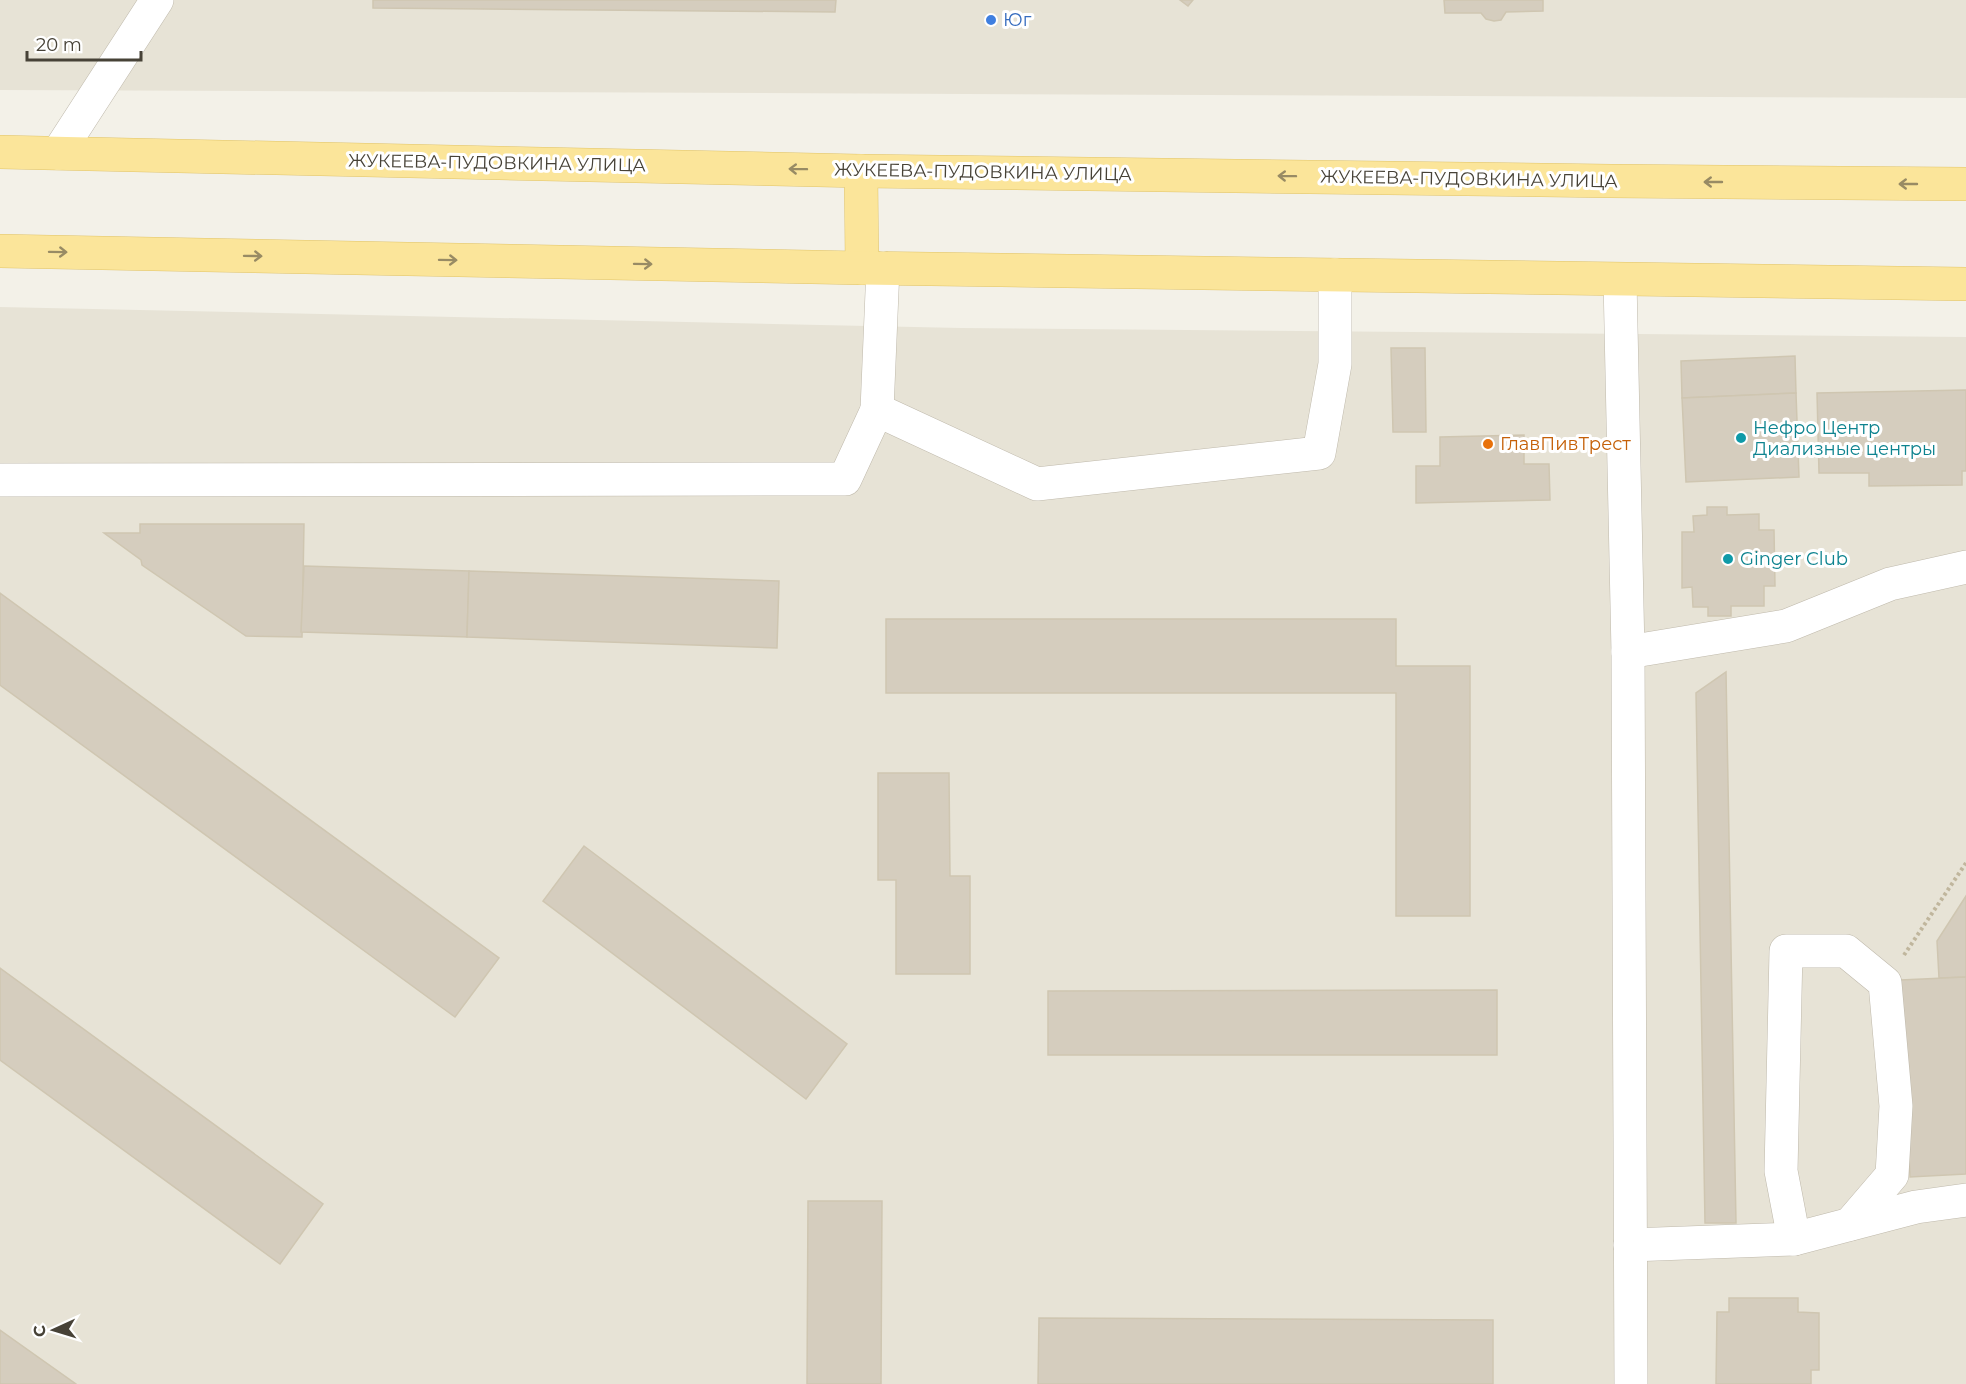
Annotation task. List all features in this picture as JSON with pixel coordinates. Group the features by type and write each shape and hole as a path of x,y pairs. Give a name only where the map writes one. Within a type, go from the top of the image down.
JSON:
{"main road":[{"name":"ЖУКЕЕВА-ПУДОВКИНА УЛИЦА","path":"0,152 861,171 1966,184"},
{"path":"861,171 872,268"},
{"path":"0,251 872,268 1966,284"}],"street":[{"path":"58,153 157,0"},
{"path":"0,480 845,479 877,410 872,268"},
{"path":"877,410 1037,484 1319,453 1335,364 1335,275"},
{"path":"1620,280 1628,652 1631,1384"},
{"path":"1628,652 1786,626 1890,584 1966,567"},
{"path":"1794,1239 1781,1171 1786,951 1846,951 1885,983 1896,1106 1892,1175 1850,1224"},
{"path":"1630,1245 1794,1239 1916,1207 1966,1200"}],"path":[{"path":"1885,983 1966,863"}],"shaded area":[{"path":"0,0 1966,0 1966,98 0,90"},
{"path":"0,307 961,328 1966,337 1966,1384 0,1384"}],"building":[{"path":"373,0 836,0 835,12 373,8"},
{"path":"1180,0 1193,0 1188,6"},
{"path":"1444,0 1543,0 1543,11 1506,12 1501,20 1494,21 1486,19 1481,13 1445,13"},
{"path":"1391,348 1425,348 1426,432 1393,432"},
{"path":"1795,356 1796,393 1682,398 1681,361"},
{"path":"1966,390 1966,471 1962,471 1962,485 1869,486 1869,473 1819,473 1817,393"},
{"name":"Нефро Центр Диализные центры","path":"1796,393 1799,477 1686,482 1682,398"},
{"path":"1524,435 1524,464 1549,464 1550,500 1416,503 1416,466 1440,466 1440,437"},
{"name":"Ginger Club","path":"1707,507 1727,507 1727,515 1759,514 1759,530 1774,530 1775,586 1764,586 1764,606 1731,606 1731,616 1708,616 1708,607 1693,607 1692,587 1682,588 1682,532 1694,532 1693,516 1707,515"},
{"path":"140,524 304,524 302,637 246,636 142,565 141,560 104,533 140,533"},
{"path":"304,566 469,571 467,637 301,632"},
{"path":"469,571 779,581 777,648 467,637"},
{"path":"0,593 499,958 455,1017 0,685"},
{"path":"886,619 1396,619 1396,666 1470,666 1470,916 1396,916 1396,693 886,693"},
{"path":"1726,672 1736,1223 1705,1223 1696,693"},
{"path":"878,773 949,773 950,876 970,876 970,974 896,974 896,880 878,880"},
{"path":"584,846 847,1044 806,1099 543,901"},
{"path":"1966,896 1966,977 1939,978 1937,941"},
{"path":"0,968 323,1204 280,1264 0,1060"},
{"path":"1966,977 1966,1174 1910,1177 1901,980"},
{"path":"1497,990 1497,1055 1048,1055 1048,991"},
{"path":"808,1201 882,1201 881,1384 807,1384"},
{"path":"1729,1298 1798,1298 1798,1312 1819,1313 1819,1370 1811,1370 1811,1384 1716,1384 1717,1312 1729,1312"},
{"path":"1039,1318 1493,1320 1493,1384 1038,1384"},
{"path":"0,1330 76,1384 0,1384"}],"place":[{"name":"Юг","path":"991,20"},
{"name":"Нефро Центр Диализные центры","path":"1741,438"},
{"name":"ГлавПивТрест","path":"1488,444"},
{"name":"Ginger Club","path":"1728,559"}]}
